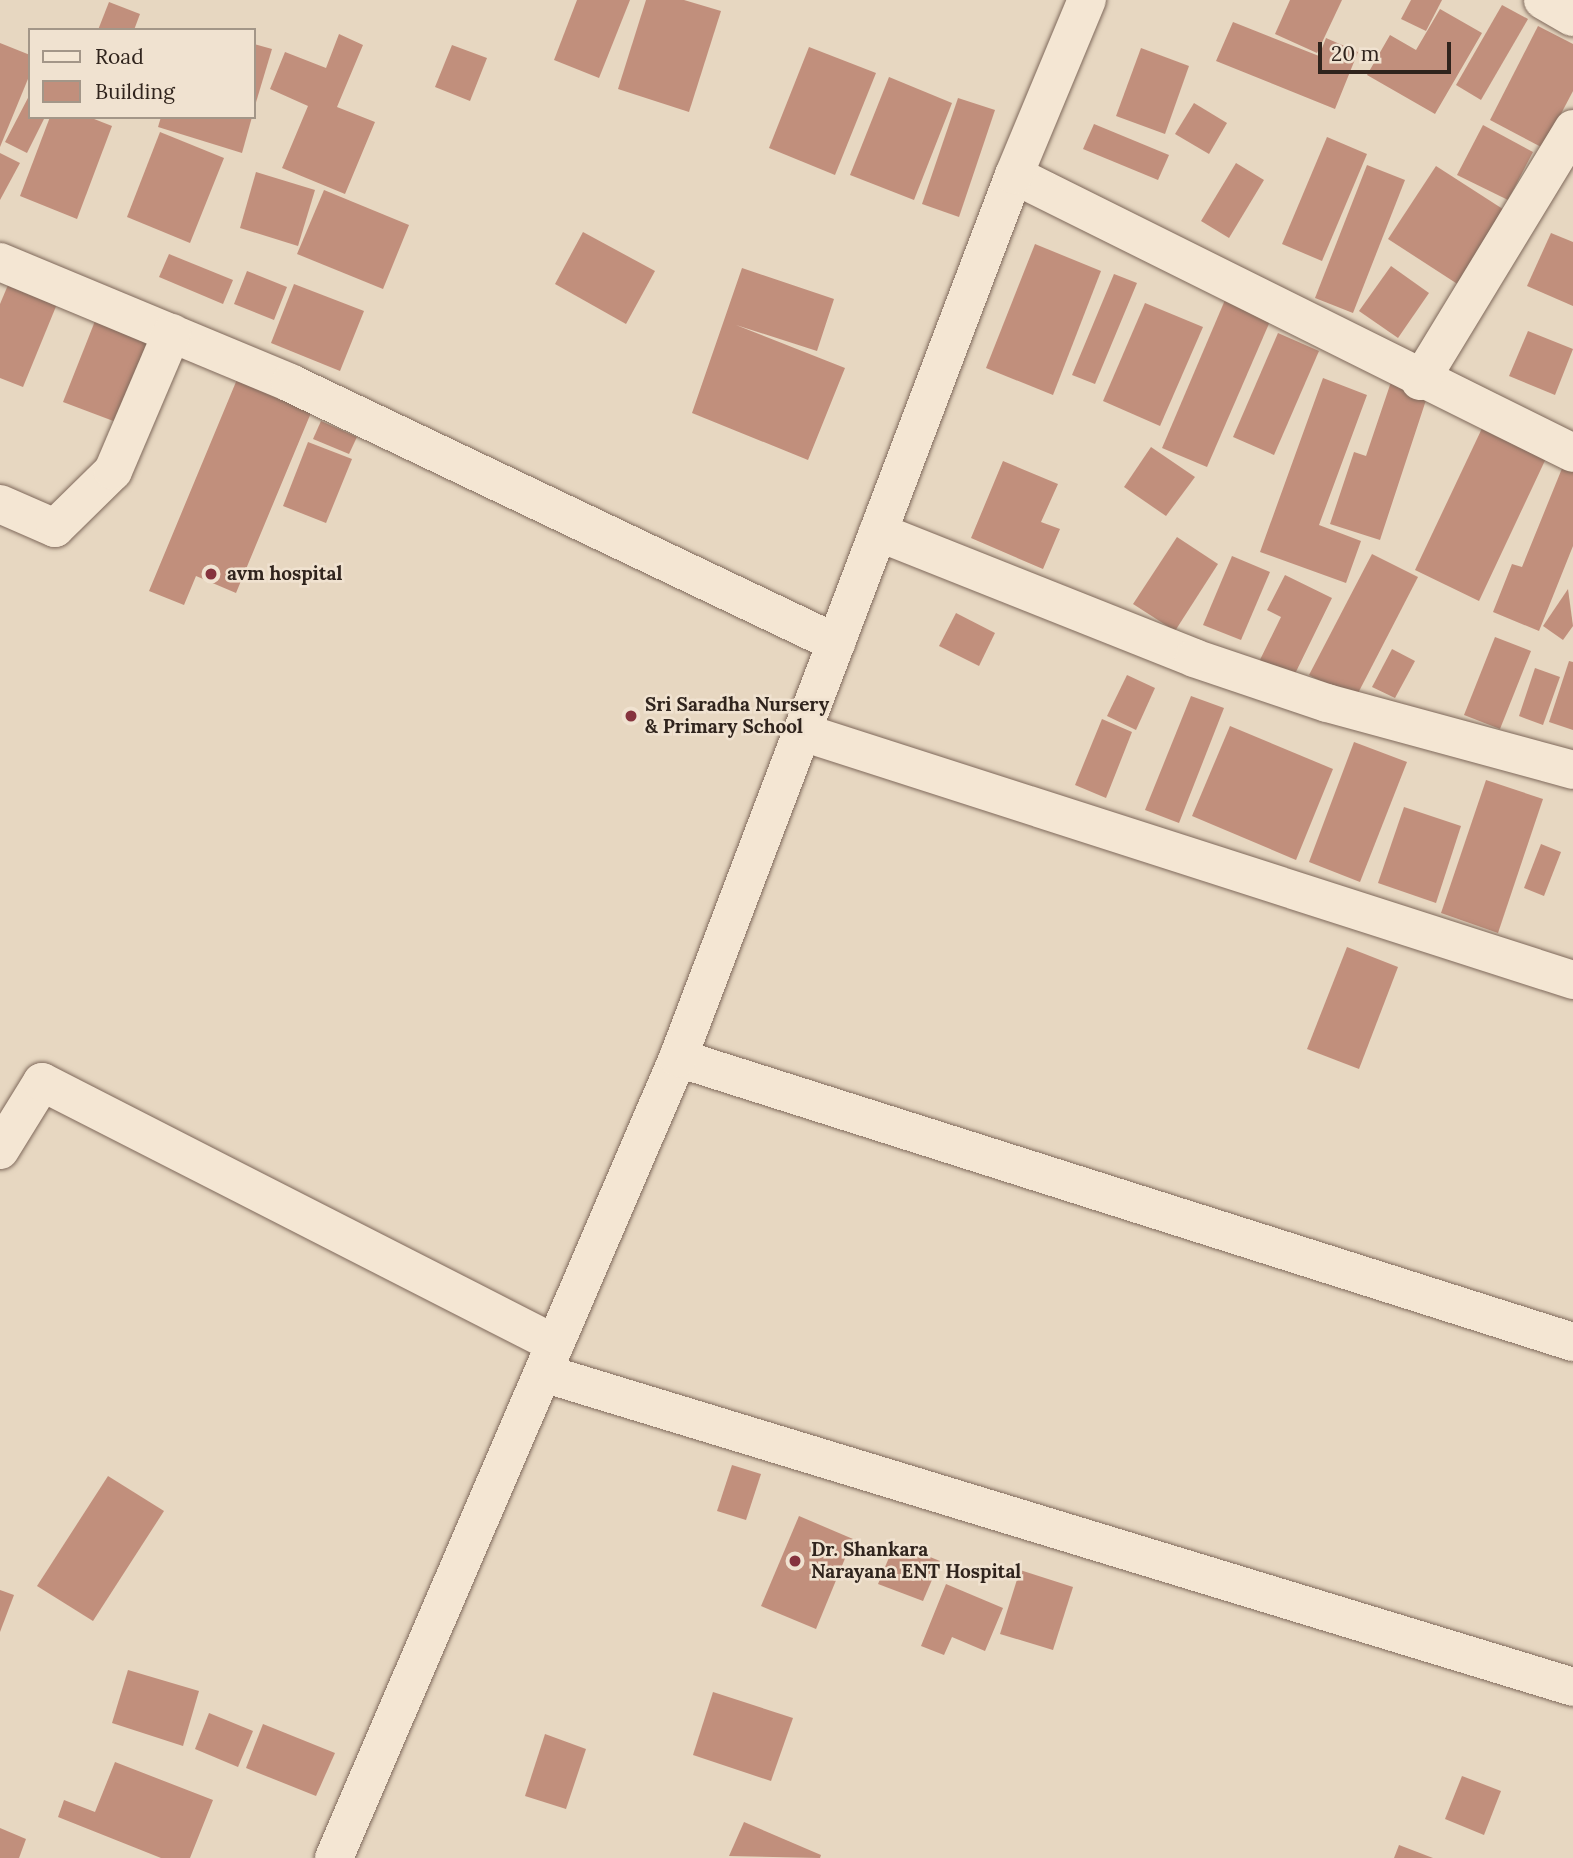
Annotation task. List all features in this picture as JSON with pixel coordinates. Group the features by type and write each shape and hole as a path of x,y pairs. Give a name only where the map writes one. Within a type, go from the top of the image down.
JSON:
{"street":[{"path":"334,1858 678,1058 1014,175 1087,0"},
{"path":"1543,0 1573,17"},
{"path":"1420,381 1573,129"},
{"path":"1014,175 1420,381 1573,453"},
{"path":"0,262 290,383 836,643"},
{"path":"0,504 55,528 113,471 172,333"},
{"path":"878,531 1194,658 1327,703 1573,770"},
{"path":"802,732 1573,980"},
{"path":"678,1058 1573,1342"},
{"path":"0,1150 43,1082 549,1358 1573,1687"}],"building":[{"path":"577,0 630,0 599,78 554,60"},
{"path":"646,0 684,0 721,11 689,112 618,89"},
{"path":"1290,0 1342,0 1317,53 1275,34"},
{"path":"1411,0 1442,0 1426,31 1401,19"},
{"path":"109,2 140,14 135,28 99,28"},
{"path":"1502,5 1528,19 1481,100 1456,85"},
{"path":"1440,9 1482,33 1435,114 1367,75 1390,35 1416,50"},
{"path":"1233,22 1319,56 1326,38 1358,52 1335,109 1216,61"},
{"path":"1538,26 1573,44 1573,91 1543,148 1490,120"},
{"path":"339,34 363,45 337,107 375,122 345,194 282,168 308,106 270,89 285,52 326,68"},
{"path":"0,43 28,54 28,79 0,147"},
{"path":"256,45 272,49 256,102"},
{"path":"452,45 487,58 470,101 435,87"},
{"path":"809,47 876,73 835,175 769,148"},
{"path":"1141,48 1189,66 1165,134 1116,116"},
{"path":"889,77 952,103 914,200 850,175"},
{"path":"28,98 28,119 44,119 27,153 5,142"},
{"path":"958,98 995,110 959,217 922,204"},
{"path":"1194,103 1227,123 1209,154 1175,134"},
{"path":"49,119 94,119 112,126 77,219 20,196"},
{"path":"160,119 251,119 242,153 158,127"},
{"path":"1094,124 1169,155 1158,180 1083,149"},
{"path":"1483,125 1533,152 1508,200 1457,175"},
{"path":"160,132 224,158 190,243 127,217"},
{"path":"1327,137 1367,154 1322,261 1282,244"},
{"path":"0,153 20,163 0,200"},
{"path":"1236,163 1264,180 1229,238 1201,221"},
{"path":"1367,165 1405,180 1353,313 1315,298"},
{"path":"1436,166 1509,213 1459,285 1388,239"},
{"path":"256,172 315,190 298,246 240,228"},
{"path":"324,190 409,225 383,289 297,254"},
{"path":"583,232 655,271 626,324 555,284"},
{"path":"1551,233 1573,242 1573,306 1527,286"},
{"path":"1035,244 1101,271 1053,395 986,368"},
{"path":"169,254 233,280 223,304 159,277"},
{"path":"1391,266 1429,293 1398,338 1359,311"},
{"path":"742,268 834,299 817,351 736,325 845,368 808,460 692,413"},
{"path":"247,271 287,287 274,320 234,304"},
{"path":"1114,274 1137,283 1095,384 1072,375"},
{"path":"294,284 364,311 340,371 271,343"},
{"path":"8,285 57,304 23,387 0,378 0,304"},
{"path":"1225,300 1271,319 1207,467 1162,448"},
{"path":"1145,303 1203,327 1160,426 1103,401"},
{"path":"97,316 149,337 116,422 63,402"},
{"path":"1528,331 1573,349 1555,395 1509,376"},
{"path":"1278,333 1319,351 1274,455 1233,437"},
{"path":"238,377 313,408 236,593 196,576 184,605 149,591"},
{"path":"1323,378 1367,395 1319,525 1361,541 1346,583 1260,552"},
{"path":"1391,382 1428,394 1380,540 1330,524 1354,452 1366,456"},
{"path":"321,421 357,437 349,454 313,439"},
{"path":"1485,422 1549,452 1479,601 1415,570"},
{"path":"308,442 352,459 326,523 283,506"},
{"path":"1151,447 1195,477 1166,516 1124,487"},
{"path":"1003,461 1058,484 1041,522 1060,529 1043,569 971,538"},
{"path":"1563,466 1573,470 1573,546 1539,631 1493,612 1512,564 1522,567"},
{"path":"1177,537 1218,564 1175,631 1133,604"},
{"path":"1372,554 1418,577 1355,699 1309,675"},
{"path":"1232,556 1270,572 1241,640 1203,625"},
{"path":"1285,575 1332,598 1290,684 1256,668 1281,617 1267,610"},
{"path":"1568,589 1573,626 1563,640 1543,626"},
{"path":"956,613 995,633 979,666 939,646"},
{"path":"1495,637 1531,651 1500,729 1464,715"},
{"path":"1392,649 1415,661 1395,698 1372,687"},
{"path":"1569,661 1573,662 1573,730 1549,722"},
{"path":"1535,668 1560,677 1543,725 1519,716"},
{"path":"1127,675 1155,688 1136,730 1107,716"},
{"path":"1191,696 1224,708 1179,823 1145,810"},
{"path":"1102,719 1132,732 1106,798 1075,785"},
{"path":"1230,726 1333,769 1296,860 1192,816"},
{"path":"1354,742 1407,762 1360,882 1309,862"},
{"path":"1486,780 1543,799 1498,933 1441,913"},
{"path":"1404,807 1461,826 1436,903 1378,883"},
{"path":"1541,844 1561,852 1544,896 1524,888"},
{"path":"1347,947 1398,967 1359,1069 1307,1049"},
{"path":"732,1465 761,1474 746,1520 717,1511"},
{"path":"108,1476 164,1511 93,1621 37,1586"},
{"path":"799,1516 853,1539 816,1629 761,1606"},
{"path":"895,1543 940,1561 923,1601 878,1584"},
{"path":"1020,1570 1073,1587 1053,1650 1000,1634"},
{"path":"946,1584 1003,1608 985,1651 952,1637 944,1655 921,1646"},
{"path":"0,1590 14,1595 0,1632"},
{"path":"128,1670 199,1691 183,1746 112,1723"},
{"path":"713,1692 793,1718 771,1781 693,1755"},
{"path":"209,1713 253,1731 238,1767 195,1749"},
{"path":"263,1724 335,1753 316,1796 246,1768"},
{"path":"545,1734 586,1749 566,1809 525,1796"},
{"path":"115,1762 213,1800 190,1858 161,1858 58,1817 64,1800 95,1812"},
{"path":"1462,1776 1501,1791 1484,1835 1445,1819"},
{"path":"744,1822 821,1855 820,1858 729,1856"},
{"path":"0,1828 26,1839 19,1858 0,1858"},
{"path":"1399,1845 1433,1858 1394,1858"}],"place":[{"name":"avm hospital","path":"211,574"},
{"name":"Sri Saradha Nursery & Primary School","path":"631,716"},
{"name":"Dr. Shankara Narayana ENT Hospital","path":"795,1561"}]}
